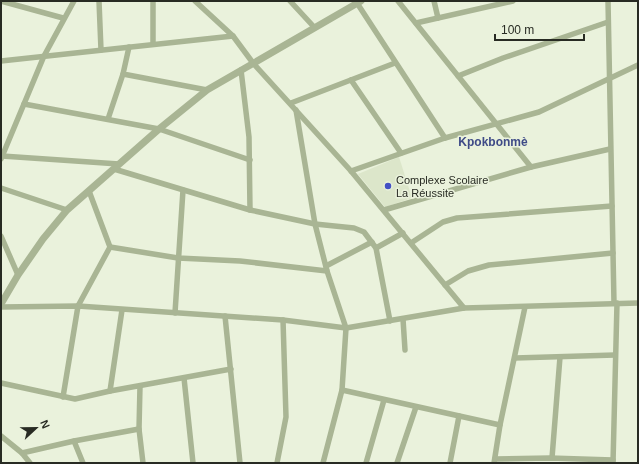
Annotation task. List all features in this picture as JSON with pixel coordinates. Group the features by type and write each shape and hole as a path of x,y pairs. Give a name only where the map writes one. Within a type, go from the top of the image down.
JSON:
{"street":[{"path":"1,1 63,18"},
{"path":"74,1 63,18 44,56 2,158 116,167 183,190 250,210 315,224 354,228 364,232 376,248 390,321"},
{"path":"99,1 101,50"},
{"path":"153,1 153,44"},
{"path":"195,1 232,36 254,63 351,171 464,308"},
{"path":"290,1 314,27"},
{"path":"398,1 531,167"},
{"path":"434,1 438,18"},
{"path":"416,23 513,1"},
{"path":"525,307 500,425 495,461 552,458 613,462 616,303 613,253 608,79 608,1"},
{"path":"445,138 395,63 359,2 207,90 159,129 67,210 43,239 18,275 1,306 78,306 283,320 346,328 464,308 638,303"},
{"path":"458,76 510,56 608,22"},
{"path":"1,61 232,36"},
{"path":"108,119 123,74 129,47"},
{"path":"291,103 395,63"},
{"path":"351,171 445,138 498,125 539,112 638,66"},
{"path":"241,70 248,122 250,210"},
{"path":"123,74 207,90"},
{"path":"351,80 401,153"},
{"path":"24,104 159,129 250,160"},
{"path":"296,109 315,224 326,268 346,328 342,390 322,463"},
{"path":"384,210 531,167 610,149"},
{"path":"1,188 67,210"},
{"path":"175,313 183,190"},
{"path":"63,397 78,306 110,247 89,191"},
{"path":"411,243 443,222 457,218 612,206"},
{"path":"376,248 403,233"},
{"path":"1,236 18,275"},
{"path":"110,247 178,258 326,268 372,242"},
{"path":"445,285 468,271 483,266 613,253"},
{"path":"110,391 122,310"},
{"path":"225,316 240,463"},
{"path":"403,318 406,350"},
{"path":"277,463 286,417 283,320"},
{"path":"514,358 616,355"},
{"path":"552,458 560,356"},
{"path":"1,383 76,399 110,391 231,369"},
{"path":"184,378 193,463"},
{"path":"140,386 139,429 143,463"},
{"path":"342,390 500,425"},
{"path":"366,463 384,400"},
{"path":"397,463 416,407"},
{"path":"450,463 459,416"},
{"path":"22,453 74,441 139,429"},
{"path":"1,437 22,453 30,463"},
{"path":"74,441 83,463"}],"shaded area":[{"name":"Complexe Scolaire La Réussite","path":"399,157 412,198 385,207 358,174"}],"place":[{"name":"Complexe Scolaire La Réussite","path":"388,186"}],"district":[{"name":"Kpokbonmè","path":"493,142"}]}
